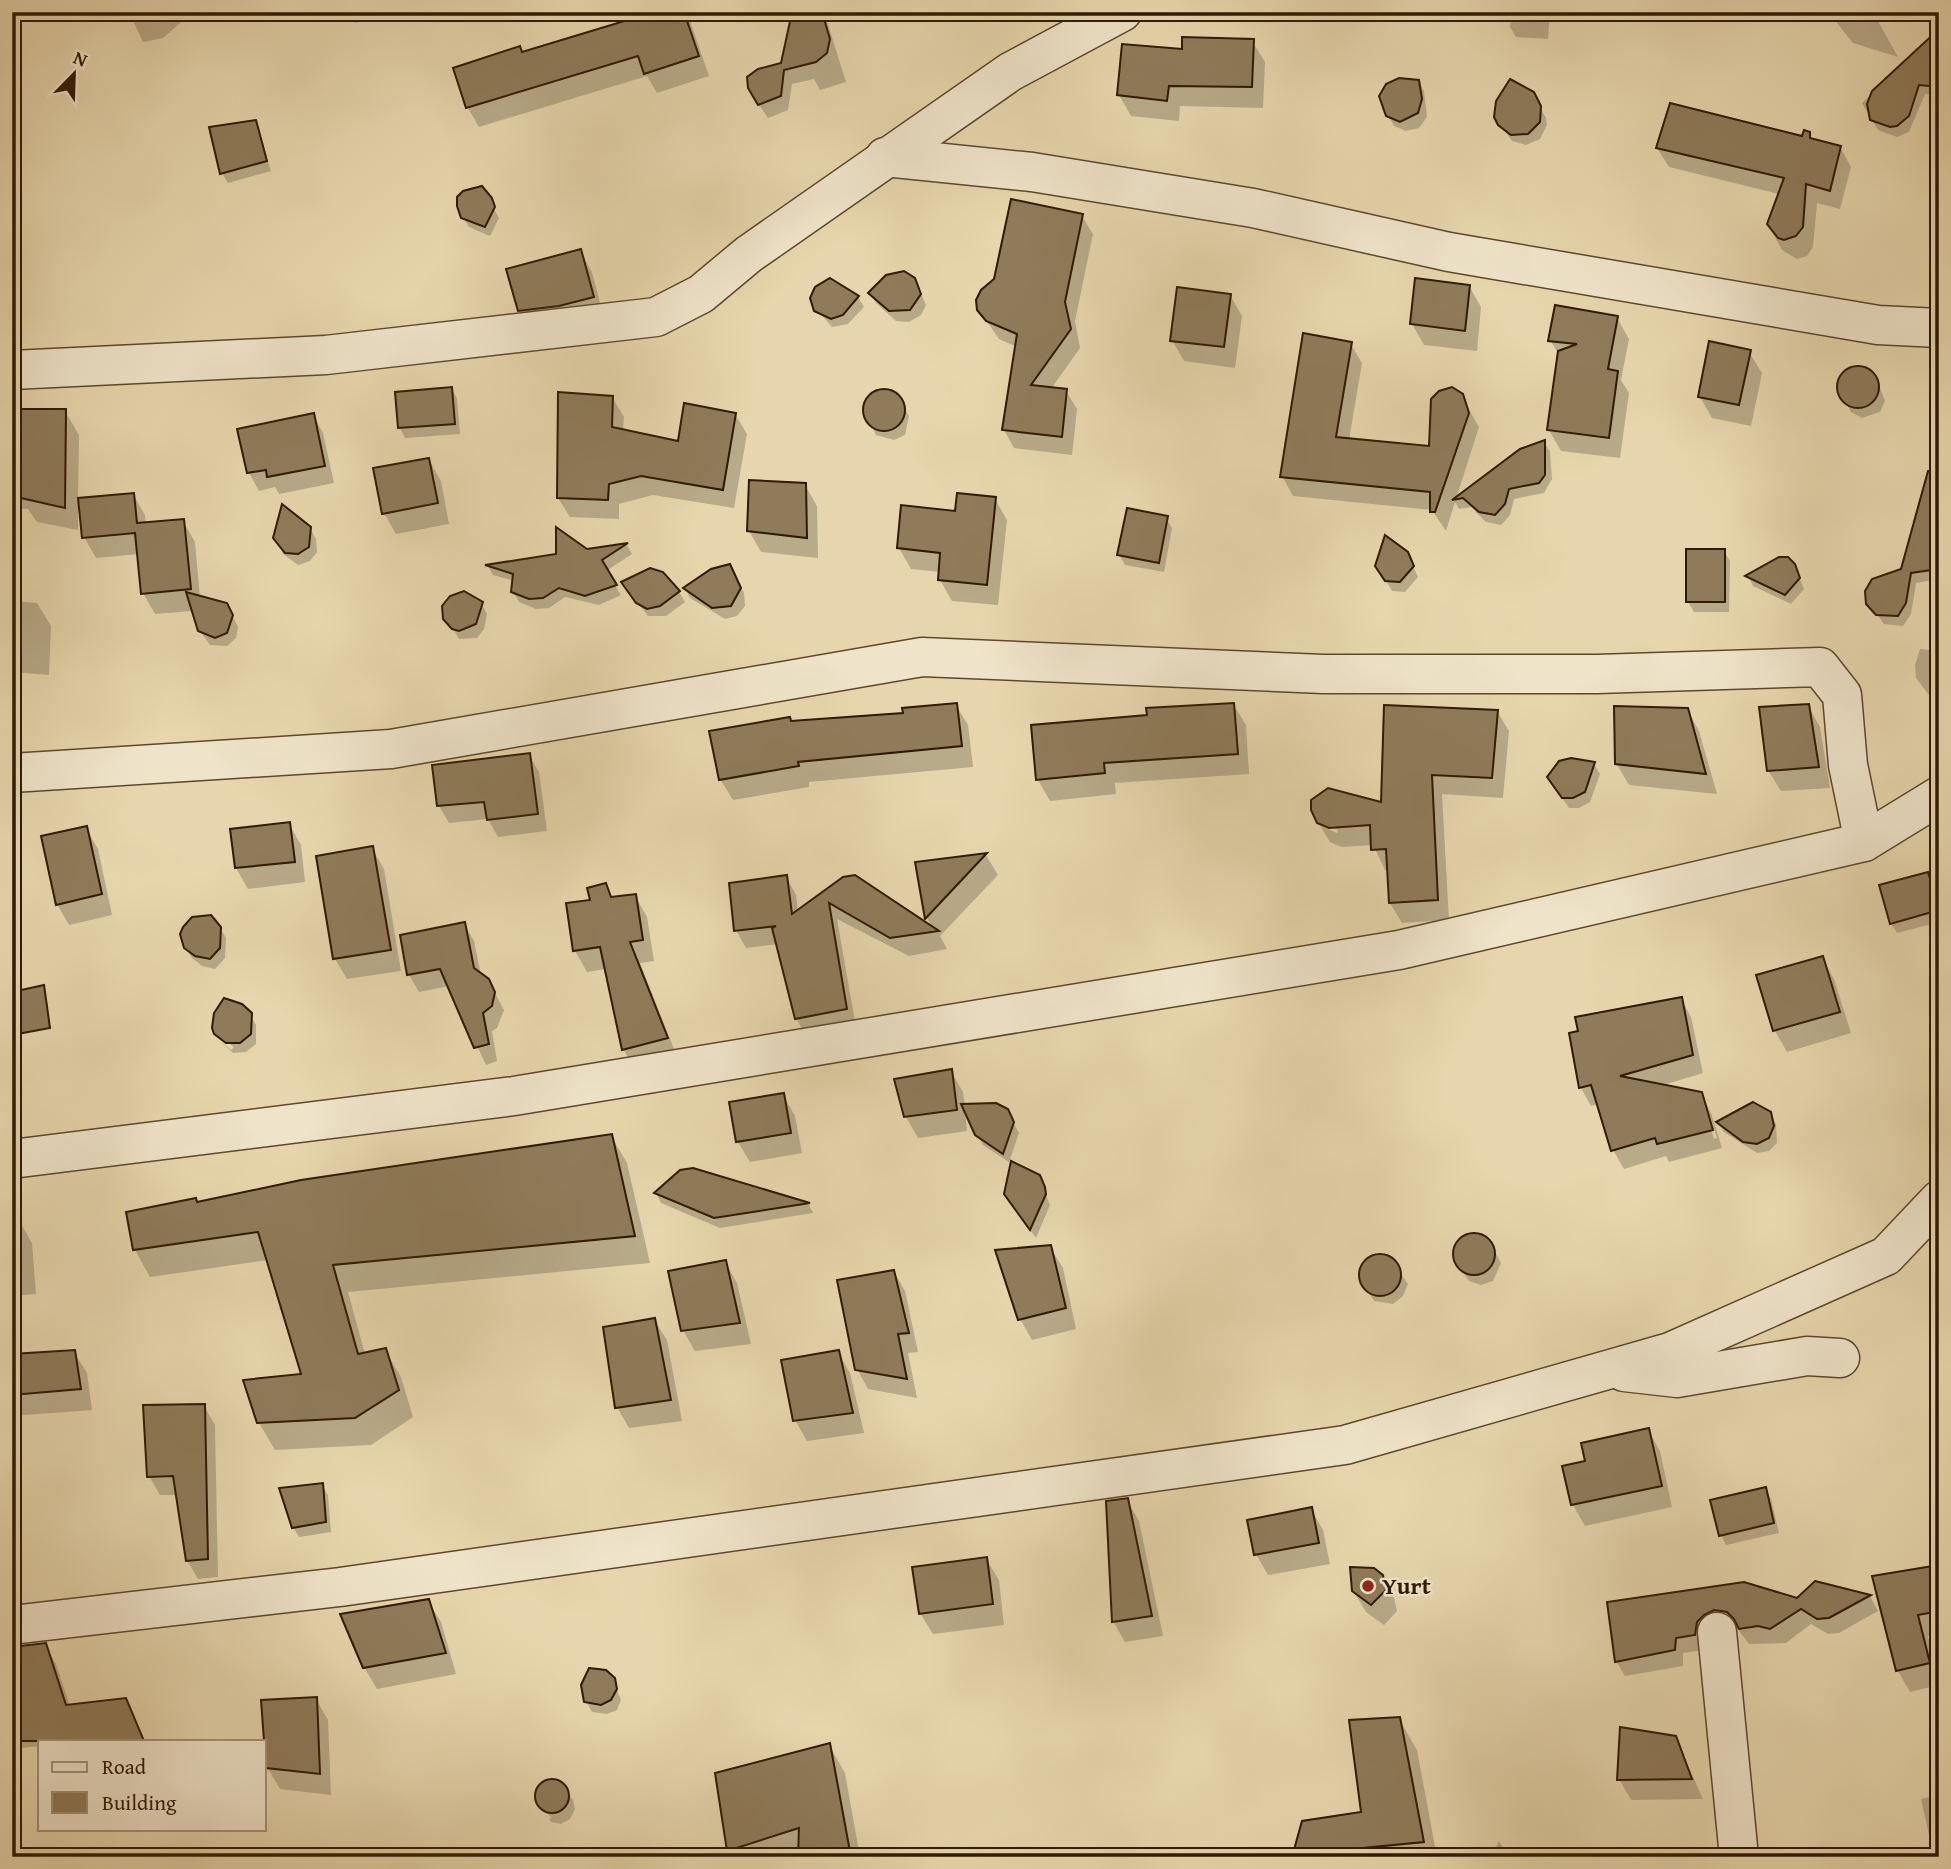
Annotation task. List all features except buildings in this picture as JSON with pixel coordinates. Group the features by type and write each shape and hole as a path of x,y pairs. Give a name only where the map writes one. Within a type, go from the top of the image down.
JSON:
{"street":[{"path":"12,370 326,355 656,317 701,294 749,254 1010,72 1122,12"},
{"path":"885,157 1032,172 1253,208 1449,253 1878,325 1939,328"},
{"path":"12,773 391,749 922,657 1323,674 1597,674 1820,667 1842,695 1848,765 1864,842"},
{"path":"12,1159 514,1096 1399,950 1864,842 1939,796"},
{"path":"12,1625 340,1587 1345,1445 1670,1352 1886,1256 1939,1200"},
{"path":"1608,1370 1677,1378 1807,1356 1840,1359"},
{"path":"1717,1632 1739,1857"}],"place":[{"name":"Yurt","path":"1368,1586"}]}
